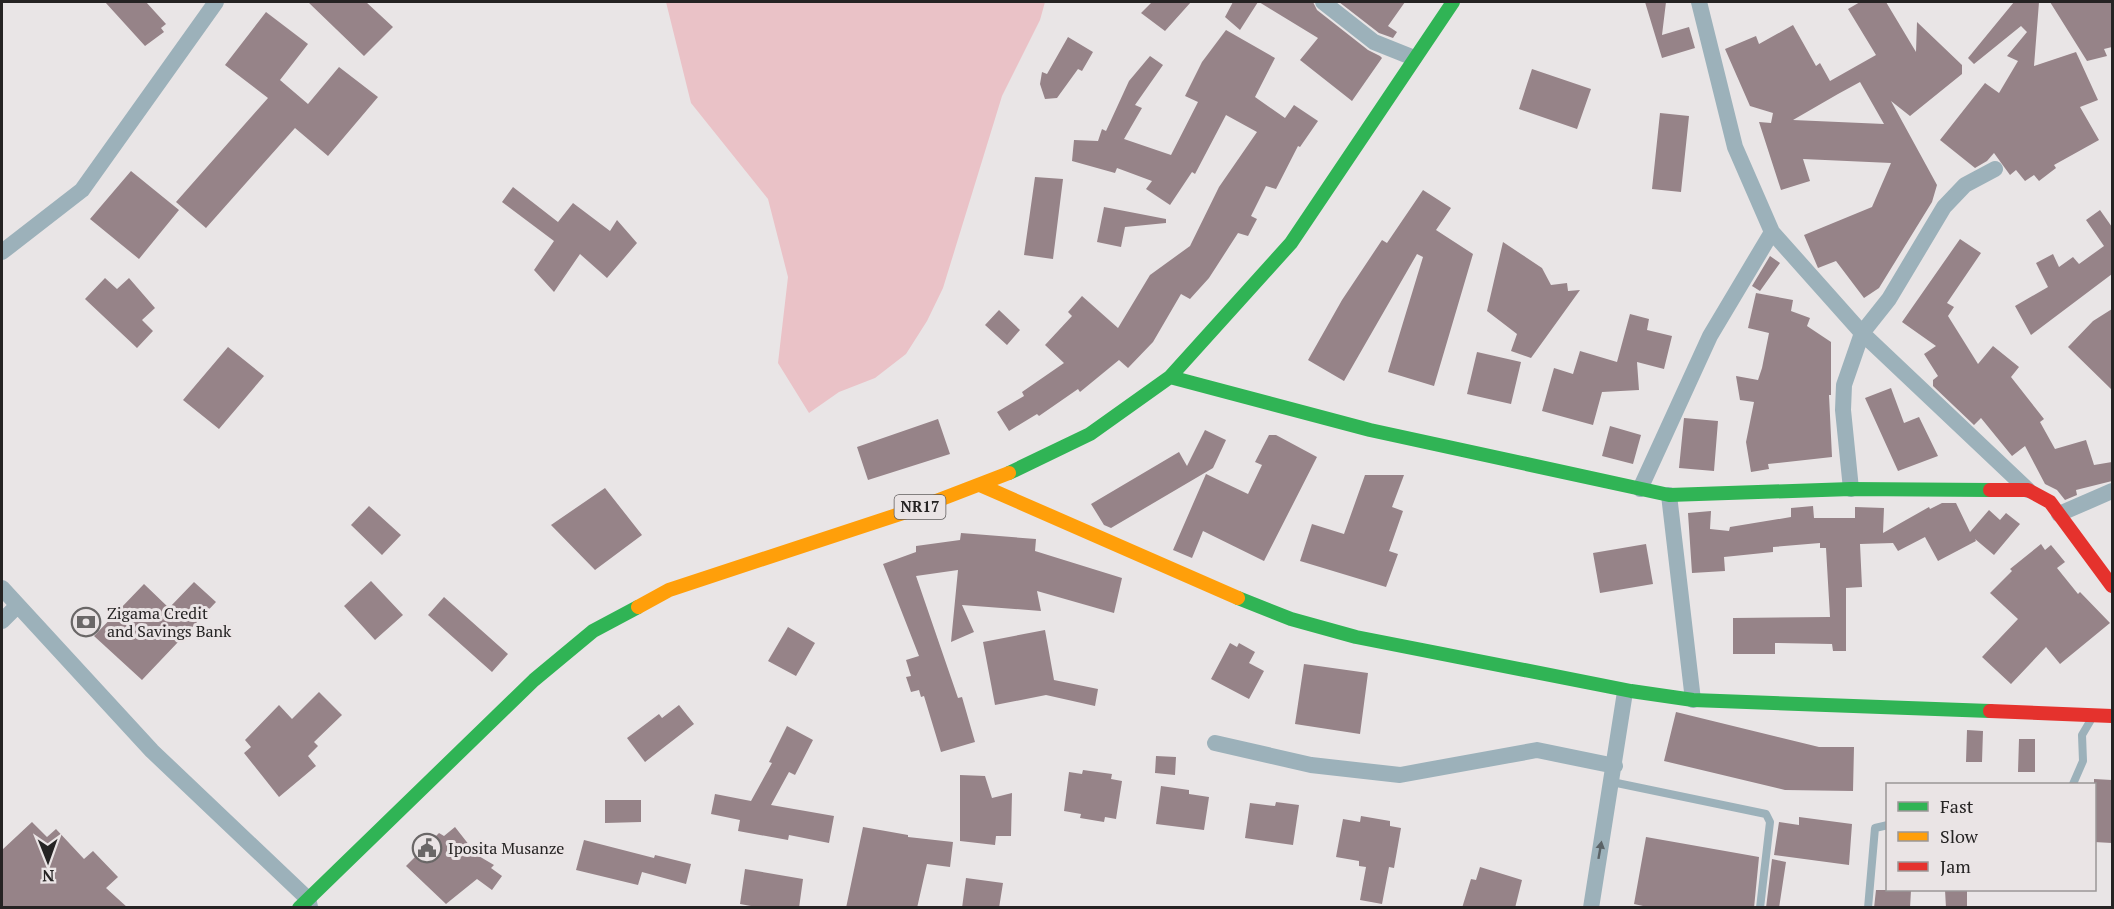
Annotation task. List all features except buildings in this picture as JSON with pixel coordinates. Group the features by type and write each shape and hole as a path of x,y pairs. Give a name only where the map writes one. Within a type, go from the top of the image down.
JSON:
{"street":[{"path":"2,252 82,190 216,2"},
{"path":"1323,2 1374,42 1414,58"},
{"name":"NR17","path":"306,905 534,680 593,631 669,590 980,485 1057,452 1090,434 1170,377 1291,243 1453,2"},
{"path":"1699,2 1736,147 1772,232 1862,333 2028,490 2050,502 2112,586"},
{"path":"1851,489 1843,410 1844,385 1862,333 1889,299 1944,207 1965,185 1995,168"},
{"path":"1640,489 1710,336 1772,232"},
{"path":"1170,377 1370,429 1669,495 1851,489 2028,490"},
{"path":"980,485 1269,612 1314,628 1625,692 1693,700 2112,716"},
{"path":"2059,514 2112,491"},
{"path":"1669,495 1693,700"},
{"path":"2,588 152,751 306,905"},
{"path":"2,621 17,606"},
{"path":"1591,908 1614,774 1625,692"},
{"path":"1215,743 1311,765 1400,775 1538,750 1614,774"}],"lane":[{"path":"2073,783 2083,761 2082,735 2094,716"},
{"path":"1614,774 1766,814 1770,822 1760,908"},
{"path":"1868,908 1875,828 1886,825"}],"shaded area":[{"path":"666,2 1045,2 1040,20 1002,96 943,288 927,321 906,354 875,378 839,392 809,413 778,363 788,277 768,199 691,103"}],"traffic: fast":[{"path":"1009,473 1090,434 1170,377 1291,243 1453,2"},
{"path":"1170,377 1370,430 1669,495 1851,489 1990,490"},
{"path":"1238,598 1291,619 1356,637 1631,691 1693,700 1990,711"},
{"path":"299,908 534,680 593,631 638,607"}],"traffic: slow":[{"path":"638,607 669,590 918,508 1009,473"},
{"path":"980,485 1238,598"}],"traffic: jam":[{"path":"1990,490 2028,490 2050,502 2112,586"},
{"path":"1990,711 2112,716"}],"place":[{"name":"Zigama Credit and Savings Bank","path":"86,622"},
{"name":"Iposita Musanze","path":"427,848"}]}
